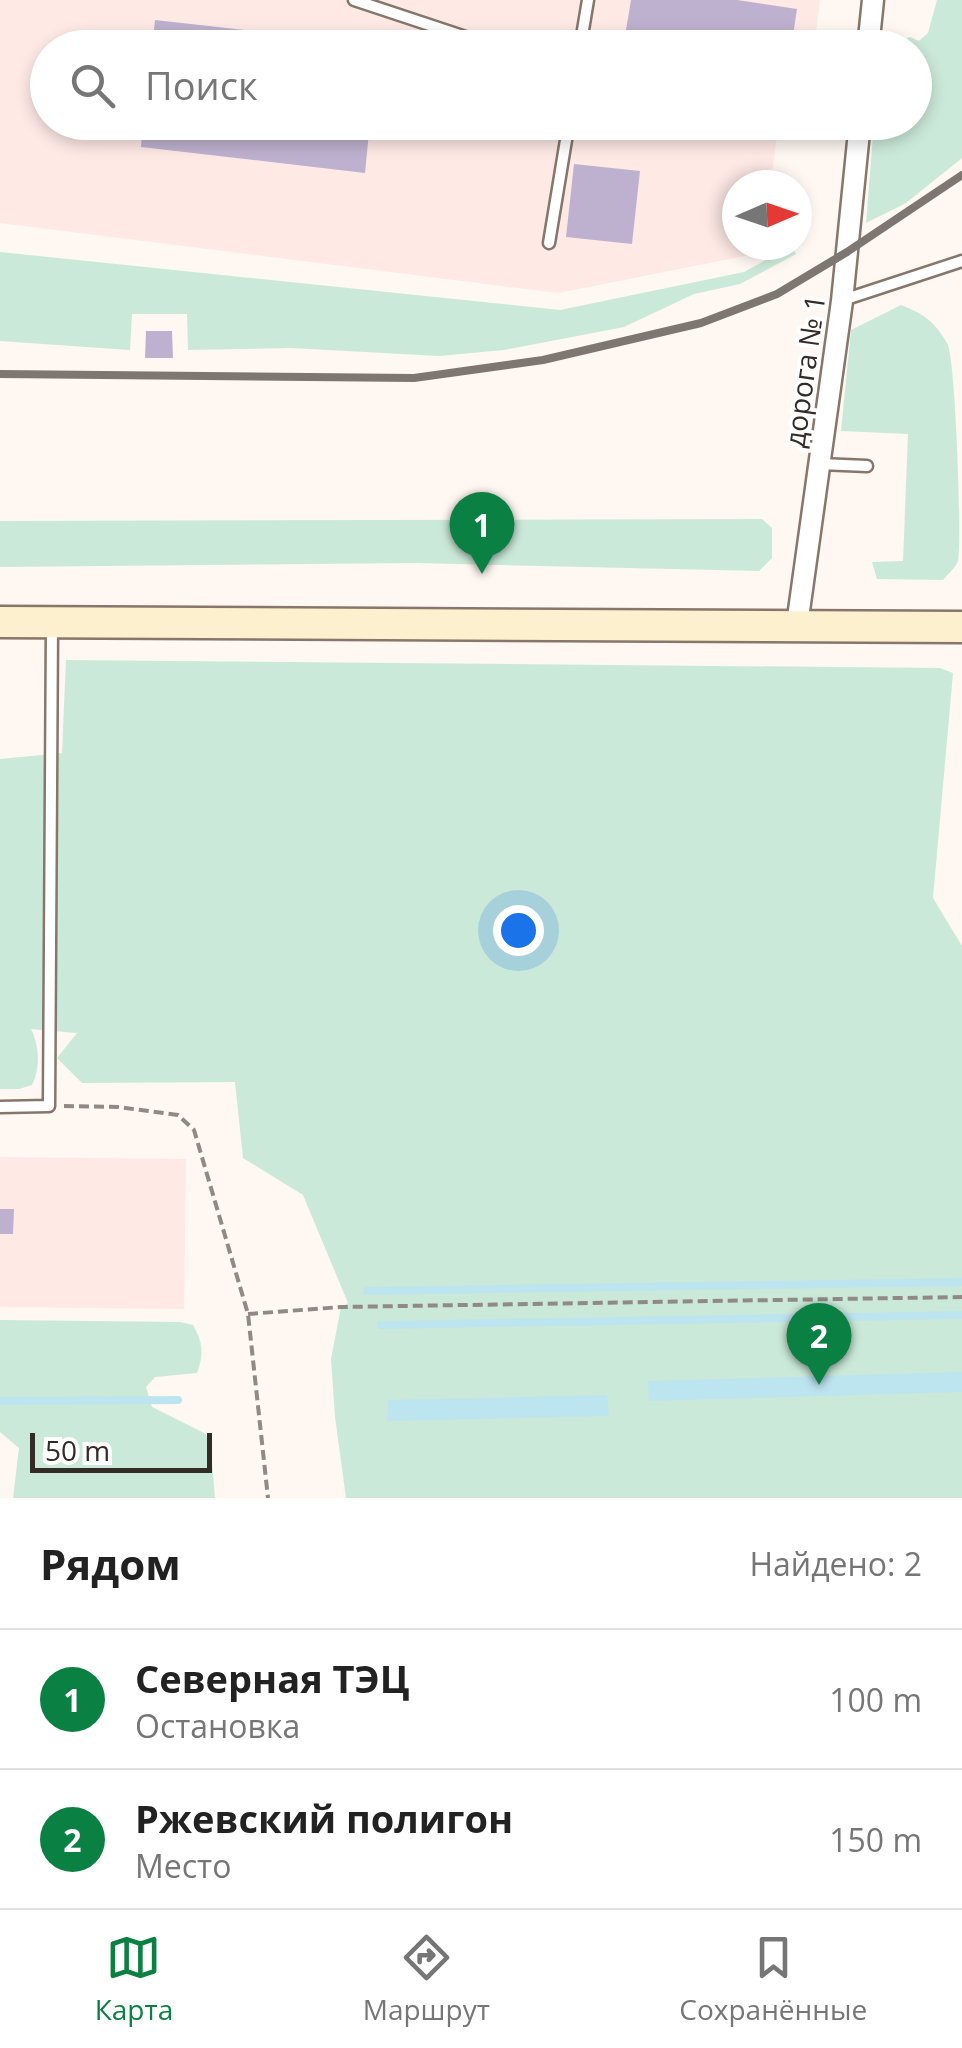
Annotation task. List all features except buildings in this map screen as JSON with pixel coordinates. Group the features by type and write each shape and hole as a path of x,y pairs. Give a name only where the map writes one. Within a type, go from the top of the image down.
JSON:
{"main road":[{"path":"0,622 962,627"}],"street":[{"path":"870,30 873,0"},
{"name":"дорога № 1","path":"797,625 842,301 858,140"}],"lane":[{"path":"354,0 445,30"},
{"path":"583,30 588,0"},
{"path":"549,244 565,140"},
{"path":"842,301 962,261"},
{"path":"820,464 866,466"},
{"path":"0,1107 49,1106 52,622"}],"path":[{"path":"49,1106 118,1107 178,1115 194,1130 248,1314 268,1498"},
{"path":"248,1314 342,1307 962,1297"}],"shaded area":[{"path":"0,0 820,0 816,30 30,30 30,140 776,140 773,170 722,170 725,260 558,293 0,223"},
{"path":"0,1157 186,1159 184,1309 0,1307"}],"green space":[{"path":"937,0 962,0 962,158 906,203 866,223 873,140 932,140 932,30 929,30"},
{"path":"0,252 560,310 744,272 766,260 785,260 740,284 694,294 624,327 504,350 439,356 291,348 188,350 187,314 132,314 130,350 0,341"},
{"path":"901,305 933,324 947,343 950,356 959,547 957,563 943,580 877,579 872,562 903,561 908,434 841,431 851,330"},
{"path":"762,519 772,528 772,558 759,571 416,563 0,567 0,521"},
{"path":"66,660 940,668 953,673 933,898 962,946 962,1498 346,1498 331,1359 341,1307 348,1303 303,1195 243,1158 235,1082 82,1083 57,1058 77,1033 31,1029 38,1056 32,1085 0,1089 0,759 62,753"},
{"path":"0,1320 193,1325 201,1348 197,1373 155,1377 146,1387 152,1407 206,1434 215,1498 13,1498 19,1448 0,1432"}],"water":[{"path":"962,1372 962,1392 649,1401 648,1381"},
{"path":"607,1395 609,1416 387,1421 388,1400"}],"waterway":[{"path":"367,1291 962,1282"},
{"path":"381,1325 962,1315"},
{"path":"0,1401 178,1400"}],"railway":[{"path":"0,374 414,378 543,360 701,323 777,294 962,175"}],"place":[{"name":"Северная ТЭЦ","path":"482,574"},
{"name":"Ржевский полигон","path":"819,1385"}]}
